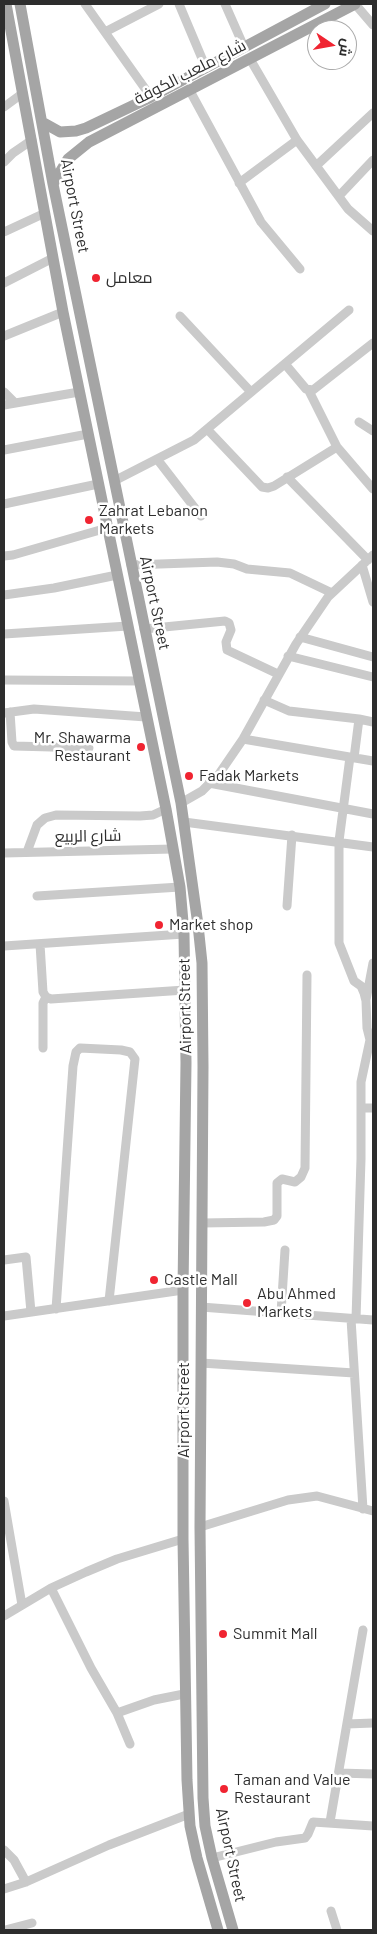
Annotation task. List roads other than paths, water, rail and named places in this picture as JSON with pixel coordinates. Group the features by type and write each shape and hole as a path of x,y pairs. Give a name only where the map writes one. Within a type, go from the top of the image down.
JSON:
{"main road":[{"name":"Airport Street","path":"6,4 8,39 23,93 72,358 166,809 180,887 184,934 186,1050 183,1290 183,1539 186,1755 190,1814 197,1858 218,1930"},
{"name":"Airport Street","path":"20,4 53,184 181,803 201,954 200,1527 202,1779 205,1826 212,1858 233,1930"},
{"name":"شارع ملعب الكوفة","path":"53,184 75,152 151,97 325,4"},
{"name":"شارع ملعب الكوفة","path":"42,122 60,132 76,131 120,119 190,91 355,4"},
{"path":"275,30 276,39 282,42"},
{"path":"259,38 266,42 266,50"},
{"path":"72,358 80,361 85,359 88,354"},
{"path":"79,389 87,382 94,385"},
{"path":"136,664 143,667 151,661"},
{"path":"140,685 149,684 156,687"},
{"path":"186,1050 193,1053 202,1050"},
{"path":"186,1080 194,1076 202,1079"},
{"path":"186,1755 193,1758 202,1754"},
{"path":"187,1780 196,1777 202,1779"}],"street":[{"path":"86,4 151,97"},
{"path":"105,32 159,4"},
{"path":"179,4 206,68"},
{"path":"225,4 244,47"},
{"path":"355,4 373,25"},
{"path":"250,59 297,140 348,209 373,231"},
{"path":"190,91 264,227 300,269"},
{"path":"4,107 23,93"},
{"path":"316,166 373,113"},
{"path":"4,162 13,153 32,140"},
{"path":"239,183 297,140"},
{"path":"339,196 373,160"},
{"path":"4,232 45,213"},
{"path":"4,283 53,258"},
{"path":"114,480 194,440 349,310"},
{"path":"4,336 63,312"},
{"path":"180,316 251,392"},
{"path":"309,391 313,390 373,343"},
{"path":"285,364 309,391 337,447 373,488"},
{"path":"4,405 79,389"},
{"path":"4,392 15,403"},
{"path":"359,422 373,431"},
{"path":"207,429 262,487 268,488 337,447"},
{"path":"4,450 88,434"},
{"path":"157,458 201,516"},
{"path":"287,477 368,560 373,602"},
{"path":"4,504 98,484"},
{"path":"4,556 107,528"},
{"path":"181,803 202,791 219,774 243,739 300,637 332,593 368,560"},
{"path":"131,565 217,562 234,564 247,569 290,572 332,593"},
{"path":"4,595 117,575"},
{"path":"144,628 224,621 228,623 230,630 226,642 227,650 278,674"},
{"path":"4,634 128,626"},
{"path":"300,637 373,657"},
{"path":"288,656 372,679"},
{"path":"4,680 140,685"},
{"path":"264,700 289,711 373,720"},
{"path":"89,748 14,746 7,712 34,709 146,717"},
{"path":"359,718 339,841 339,943 354,980 361,986 366,1001"},
{"path":"243,739 373,761"},
{"path":"209,783 373,814"},
{"path":"27,852 37,825 45,818 56,815 146,815 166,809"},
{"path":"184,822 373,847"},
{"path":"287,906 292,835"},
{"name":"شارع الربيع","path":"4,853 173,849"},
{"path":"37,896 180,887"},
{"path":"4,946 184,934"},
{"path":"40,944 43,992 46,997 51,999 185,990"},
{"path":"363,1509 354,1373 354,1319 361,1082 370,1040 367,1028 366,1001 373,963"},
{"path":"202,1223 264,1222 274,1220 277,1216 277,1184 282,1180 295,1182 301,1177 305,1168 307,975"},
{"path":"43,1048 43,1003 46,997"},
{"path":"56,1309 73,1066 76,1052 80,1048 121,1050 130,1052 135,1059 110,1301"},
{"path":"361,1108 373,1108"},
{"path":"281,1313 285,1250"},
{"path":"4,1260 26,1256 31,1312"},
{"path":"4,1316 183,1290"},
{"path":"201,1307 373,1320"},
{"path":"201,1363 354,1373"},
{"path":"200,1527 288,1500 310,1496 317,1496 373,1511"},
{"path":"4,1501 22,1605"},
{"path":"4,1616 51,1588 118,1559 183,1539"},
{"path":"51,1588 91,1668 117,1713 130,1744"},
{"path":"330,1822 363,1630"},
{"path":"117,1713 154,1700 184,1694"},
{"path":"347,1724 373,1723"},
{"path":"338,1773 373,1774"},
{"path":"4,1889 26,1882 109,1845 190,1814"},
{"path":"212,1858 276,1842 305,1838 313,1822 373,1826"},
{"path":"4,1850 14,1860 26,1882"},
{"path":"331,1911 337,1930"},
{"path":"5,1930 32,1923"}],"place":[{"name":"معامل","path":"96,278"},
{"name":"Zahrat Lebanon Markets","path":"89,520"},
{"name":"Mr. Shawarma Restaurant","path":"141,747"},
{"name":"Fadak Markets","path":"189,776"},
{"name":"Market shop","path":"159,925"},
{"name":"Castle Mall","path":"154,1280"},
{"name":"Abu Ahmed Markets","path":"247,1303"},
{"name":"Summit Mall","path":"223,1634"},
{"name":"Taman and Value Restaurant","path":"224,1789"}]}
